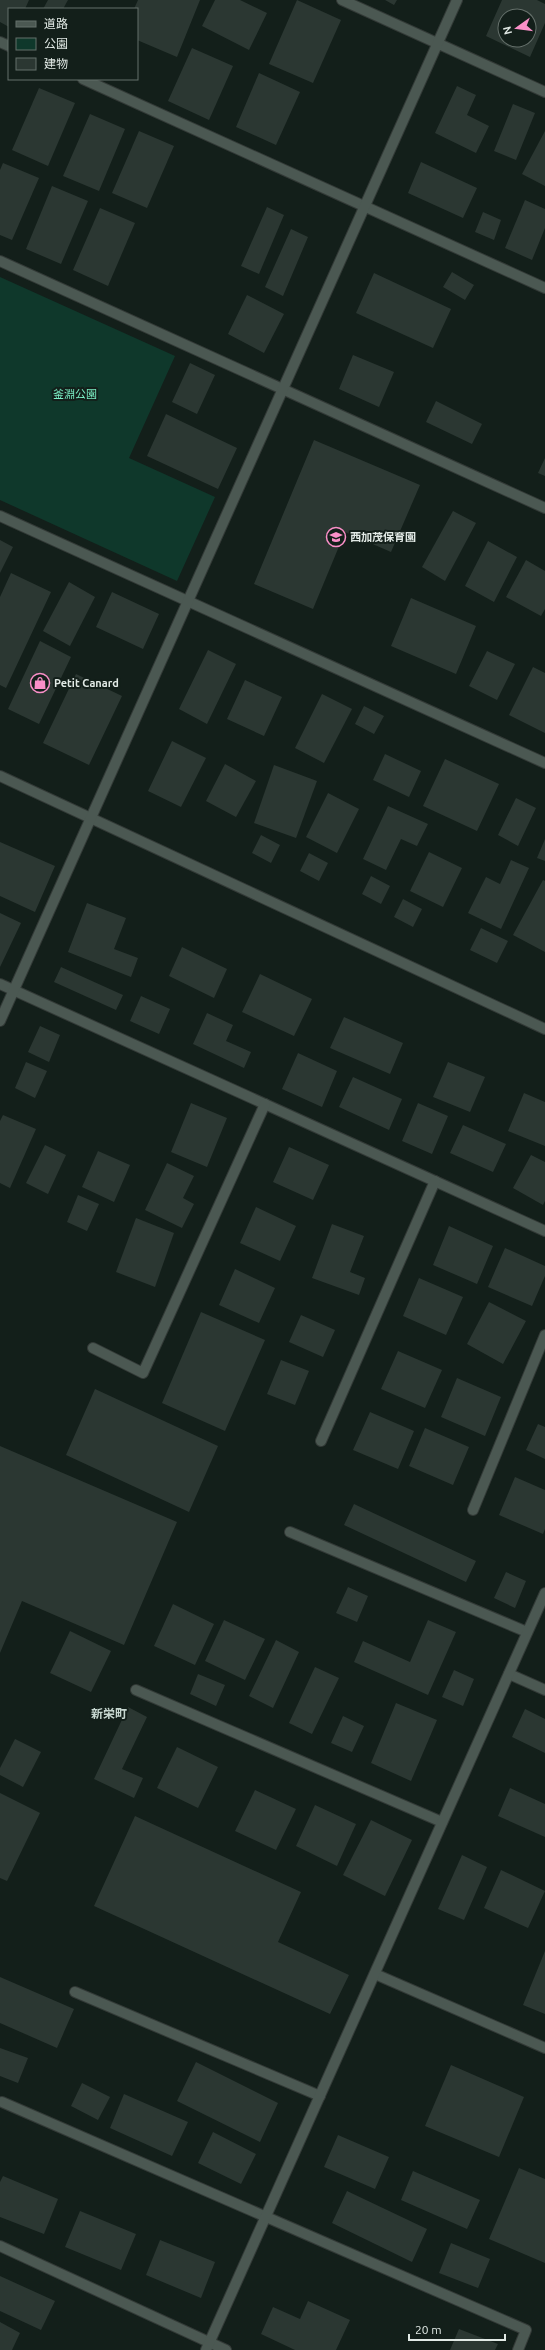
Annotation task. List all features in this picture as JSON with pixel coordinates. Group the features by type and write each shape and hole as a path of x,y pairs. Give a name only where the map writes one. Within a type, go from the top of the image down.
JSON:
{"street":[{"path":"342,0 545,92"},
{"path":"0,1021 457,0"},
{"path":"85,80 545,288"},
{"path":"0,261 545,508"},
{"path":"0,516 545,763"},
{"path":"0,776 92,817 545,1029"},
{"path":"0,984 545,1231"},
{"path":"93,1348 143,1373 265,1104"},
{"path":"321,1441 435,1181"},
{"path":"473,1510 545,1335"},
{"path":"290,1532 527,1632"},
{"path":"207,2346 545,1592"},
{"path":"508,1674 545,1690"},
{"path":"136,1690 442,1822"},
{"path":"375,1974 545,2048"},
{"path":"75,1992 320,2096"},
{"path":"2,2102 526,2330 518,2350"},
{"path":"0,2246 207,2346 226,2350"}],"green space":[{"name":"釜淵公園","path":"0,277 175,356 129,458 215,497 177,581 0,500"}],"building":[{"path":"0,0 29,0 25,8 8,8 8,26 0,22"},
{"path":"48,0 68,0 64,8 44,8"},
{"path":"138,0 200,0 177,57 138,40 138,8 134,8"},
{"path":"215,0 240,0 267,13 249,50 202,26"},
{"path":"297,0 341,20 313,83 269,64"},
{"path":"385,0 397,0 394,5"},
{"path":"502,0 537,0 545,4 545,23 537,41 537,8 498,8"},
{"path":"497,11 497,41 486,36"},
{"path":"192,48 233,66 209,120 168,101"},
{"path":"511,48 534,48 530,57"},
{"path":"259,73 300,92 276,145 236,127"},
{"path":"457,86 476,95 467,115 489,126 476,153 435,133"},
{"path":"39,88 75,103 48,166 12,150"},
{"path":"513,104 535,113 516,160 494,151"},
{"path":"90,114 125,129 99,191 63,176"},
{"path":"139,131 174,146 147,208 112,193"},
{"path":"545,131 545,186 522,174"},
{"path":"421,162 477,188 463,218 408,193"},
{"path":"3,163 39,178 12,240 0,235 0,170"},
{"path":"52,186 88,201 61,264 26,249"},
{"path":"525,200 545,209 545,228 532,260 505,248"},
{"path":"267,207 284,215 259,274 241,266"},
{"path":"100,208 135,223 108,286 73,270"},
{"path":"483,212 501,220 494,240 475,232"},
{"path":"291,229 308,237 283,296 265,287"},
{"path":"452,272 474,285 465,300 443,287"},
{"path":"374,273 451,309 433,348 356,313"},
{"path":"247,295 284,314 264,353 228,334"},
{"path":"353,355 394,372 379,407 339,389"},
{"path":"190,363 215,375 197,414 172,402"},
{"path":"436,401 482,424 472,444 426,422"},
{"path":"166,414 237,448 218,489 147,456"},
{"path":"314,440 420,485 391,552 345,532 313,609 254,584"},
{"path":"545,458 545,476 538,473"},
{"path":"453,511 476,523 445,581 422,567"},
{"path":"0,540 13,547 0,573"},
{"path":"488,541 517,557 494,602 465,586"},
{"path":"526,560 545,571 545,609 541,616 506,597"},
{"path":"11,573 51,592 6,688 0,685 0,597"},
{"path":"69,582 95,597 70,646 43,631"},
{"path":"112,592 159,614 143,649 96,627"},
{"path":"411,598 476,626 456,674 391,646"},
{"name":"Petit Canard","path":"40,641 71,657 39,724 8,709"},
{"path":"208,650 236,664 207,724 179,709"},
{"path":"487,651 515,664 497,700 469,686"},
{"path":"533,667 545,673 545,733 509,715"},
{"path":"76,674 122,696 89,765 43,743"},
{"path":"245,680 282,697 264,736 227,719"},
{"path":"322,694 352,709 324,763 295,748"},
{"path":"364,706 384,716 374,734 355,724"},
{"path":"172,741 206,758 181,807 148,791"},
{"path":"385,754 421,771 409,797 373,780"},
{"path":"445,759 499,784 477,831 423,806"},
{"path":"225,764 256,781 236,817 206,801"},
{"path":"274,765 317,781 296,838 254,823"},
{"path":"328,793 359,809 337,853 306,837"},
{"path":"516,798 536,808 518,846 498,835"},
{"path":"388,806 428,824 417,846 401,839 386,870 363,859"},
{"path":"261,835 280,845 271,863 252,853"},
{"path":"545,839 545,861 537,858"},
{"path":"0,842 55,866 35,912 0,896"},
{"path":"429,852 462,868 443,907 410,891"},
{"path":"309,853 328,863 319,881 300,871"},
{"path":"511,860 529,868 501,929 468,913 486,877 500,884"},
{"path":"371,876 390,886 381,904 362,894"},
{"path":"543,880 545,881 545,952 513,935"},
{"path":"403,899 422,909 413,927 394,917"},
{"path":"87,903 126,918 114,949 138,958 131,977 68,952"},
{"path":"0,913 21,923 0,967"},
{"path":"481,928 508,941 497,963 470,950"},
{"path":"182,947 227,969 214,998 169,976"},
{"path":"61,967 123,995 116,1010 54,982"},
{"path":"260,974 312,999 294,1036 242,1012"},
{"path":"141,996 170,1009 159,1034 130,1021"},
{"path":"207,1013 233,1025 226,1041 251,1052 244,1068 193,1044"},
{"path":"344,1017 403,1043 390,1074 330,1048"},
{"path":"40,1026 60,1035 49,1062 28,1052"},
{"path":"298,1053 337,1071 322,1107 282,1089"},
{"path":"26,1062 47,1071 35,1098 15,1088"},
{"path":"448,1062 485,1077 470,1112 433,1097"},
{"path":"353,1077 402,1099 389,1130 339,1107"},
{"path":"524,1093 545,1102 545,1146 508,1131"},
{"path":"191,1103 227,1118 207,1167 171,1152"},
{"path":"418,1103 448,1116 432,1154 402,1141"},
{"path":"3,1115 36,1129 10,1188 0,1183 0,1121"},
{"path":"463,1125 506,1144 493,1172 450,1153"},
{"path":"45,1145 66,1155 48,1194 26,1183"},
{"path":"289,1147 329,1165 313,1200 273,1182"},
{"path":"98,1151 130,1165 114,1202 82,1187"},
{"path":"531,1155 545,1162 545,1201 543,1205 513,1188"},
{"path":"167,1163 194,1176 183,1198 194,1204 182,1228 145,1210"},
{"path":"78,1195 99,1204 87,1231 67,1222"},
{"path":"256,1207 296,1226 280,1261 240,1243"},
{"path":"136,1218 174,1233 155,1287 116,1272"},
{"path":"332,1224 364,1236 350,1272 365,1278 359,1295 312,1278"},
{"path":"449,1226 493,1246 477,1284 433,1265"},
{"path":"505,1248 545,1266 545,1276 532,1306 488,1287"},
{"path":"235,1269 275,1288 259,1323 219,1305"},
{"path":"419,1278 463,1297 446,1335 403,1316"},
{"path":"489,1302 526,1321 503,1364 467,1344"},
{"path":"201,1312 265,1340 225,1431 162,1403"},
{"path":"301,1315 335,1330 323,1357 289,1342"},
{"path":"398,1351 442,1370 425,1408 381,1389"},
{"path":"281,1360 309,1371 295,1405 267,1394"},
{"path":"457,1378 501,1397 485,1436 441,1417"},
{"path":"95,1389 218,1446 189,1512 66,1455"},
{"path":"370,1412 414,1431 398,1469 353,1450"},
{"path":"538,1424 545,1427 545,1459 526,1450"},
{"path":"425,1428 469,1447 453,1485 409,1466"},
{"path":"0,1446 177,1522 124,1645 22,1601 0,1653"},
{"path":"515,1477 545,1490 545,1529 543,1534 499,1515"},
{"path":"354,1504 476,1561 466,1582 344,1525"},
{"path":"506,1572 526,1581 515,1608 494,1598"},
{"path":"348,1587 368,1596 357,1622 336,1613"},
{"path":"173,1604 214,1624 195,1665 154,1646"},
{"path":"224,1620 265,1639 245,1680 205,1661"},
{"path":"428,1620 456,1632 428,1695 354,1662 363,1641 410,1662"},
{"path":"70,1631 111,1651 91,1692 50,1673"},
{"path":"276,1640 299,1652 273,1708 249,1696"},
{"path":"315,1667 339,1678 312,1734 289,1723"},
{"path":"454,1670 474,1679 463,1706 442,1697"},
{"path":"198,1674 225,1685 216,1706 190,1694"},
{"path":"396,1703 437,1720 411,1781 371,1763"},
{"path":"128,1707 147,1717 122,1769 143,1778 134,1798 94,1779"},
{"path":"525,1709 545,1719 545,1753 512,1737"},
{"path":"343,1716 364,1726 352,1752 331,1743"},
{"path":"15,1739 41,1752 23,1787 0,1775 0,1768"},
{"path":"177,1747 218,1767 198,1808 157,1788"},
{"path":"510,1788 545,1804 545,1837 498,1816"},
{"path":"255,1790 296,1809 276,1850 235,1831"},
{"path":"0,1793 40,1813 7,1881 0,1878"},
{"path":"315,1805 356,1824 337,1866 296,1846"},
{"path":"135,1816 301,1892 278,1942 349,1975 330,2014 94,1906"},
{"path":"371,1820 412,1840 385,1896 343,1875"},
{"path":"462,1855 487,1867 464,1920 438,1909"},
{"path":"501,1870 545,1891 528,1928 484,1908"},
{"path":"545,1951 545,2014 523,2005"},
{"path":"0,1977 74,2009 57,2048 0,2023"},
{"path":"0,2048 28,2058 18,2083 0,2076"},
{"path":"196,2062 278,2103 260,2142 177,2101"},
{"path":"451,2065 524,2097 499,2157 425,2126"},
{"path":"82,2083 110,2097 98,2120 71,2106"},
{"path":"124,2094 188,2122 172,2156 110,2128"},
{"path":"213,2132 256,2154 241,2184 198,2163"},
{"path":"338,2135 389,2157 375,2189 324,2167"},
{"path":"519,2168 545,2179 545,2263 489,2239"},
{"path":"413,2171 480,2200 467,2229 401,2200"},
{"path":"3,2176 58,2199 44,2234 0,2217 0,2182"},
{"path":"347,2191 427,2229 412,2262 332,2223"},
{"path":"80,2211 136,2234 121,2270 65,2247"},
{"path":"160,2240 215,2262 201,2298 146,2275"},
{"path":"451,2243 490,2259 478,2288 439,2273"},
{"path":"0,2276 55,2301 41,2330 0,2311"},
{"path":"308,2301 350,2320 336,2350 295,2350 261,2334 273,2307 300,2319"},
{"path":"0,2322 20,2333 12,2350 0,2350"},
{"path":"459,2329 498,2344 495,2350 450,2350"}],"place":[{"name":"西加茂保育園","path":"336,537"},
{"name":"Petit Canard","path":"40,683"}],"district":[{"name":"新栄町","path":"109,1714"}]}
